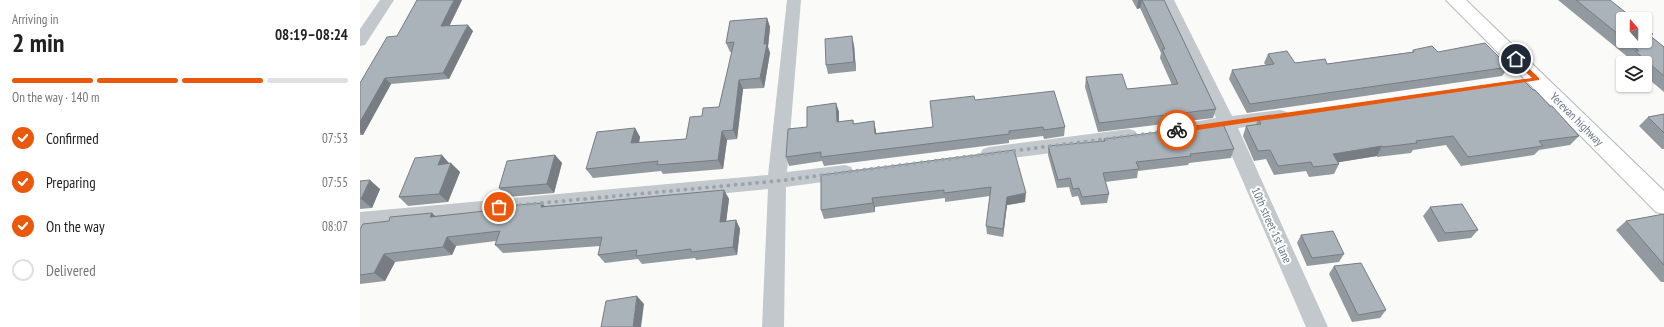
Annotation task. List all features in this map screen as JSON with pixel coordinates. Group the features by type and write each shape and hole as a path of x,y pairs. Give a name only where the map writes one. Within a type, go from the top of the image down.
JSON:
{"main road":[{"name":"Yerevan highway","path":"1455,0 1664,205"}],"street":[{"path":"360,41 387,0"},
{"path":"773,327 777,181 794,0"},
{"name":"10th street 1st lane","path":"1167,0 1227,124 1317,327"},
{"path":"1514,82 1537,79"},
{"path":"1187,129 1297,114"},
{"path":"974,156 1148,134"},
{"path":"360,220 777,181 864,170"}],"building":[{"path":"417,0 454,0 441,26 468,25 443,73 385,78 360,122 360,83 387,37 397,36"},
{"path":"1142,0 1164,0 1216,109 1099,123 1086,77 1122,74 1127,89 1178,84 1162,49 1165,49"},
{"path":"1576,0 1610,0 1625,12 1616,12 1616,32"},
{"path":"767,18 764,44 767,44 760,78 739,80 733,130 722,131 718,160 657,165 658,161 586,169 597,132 635,128 631,143 686,139 690,117 702,116 703,108 719,107 734,42 726,43 730,21"},
{"path":"852,36 854,62 826,65 825,39"},
{"path":"1652,37 1664,47 1664,76 1652,66 1652,56 1641,56 1635,51 1639,51 1635,48 1652,48"},
{"path":"1485,43 1509,67 1250,104 1232,70 1274,64 1268,54 1287,51 1295,63 1325,59 1327,64 1414,52 1413,50 1432,46 1438,52"},
{"path":"1523,80 1550,106 1552,106 1579,136 1539,141 1543,146 1468,157 1453,136 1416,141 1417,143 1382,146 1333,154 1339,164 1313,167 1311,162 1278,166 1270,150 1258,151 1246,126 1261,124 1258,118"},
{"path":"1054,91 1065,127 1044,130 1043,127 1009,131 1009,134 821,157 821,152 786,157 788,129 807,127 807,107 836,103 837,122 853,120 853,124 874,121 875,134 933,127 930,101 974,96 975,100"},
{"path":"1664,114 1664,133 1648,117"},
{"path":"1223,124 1234,149 1190,154 1191,156 1136,162 1139,169 1103,173 1109,194 1082,197 1079,188 1073,189 1070,178 1058,180 1048,146 1105,141 1104,139"},
{"path":"1014,150 1026,193 1007,197 1003,229 986,226 991,187 944,193 944,190 872,198 873,203 821,210 821,175"},
{"path":"442,155 438,165 451,163 439,194 399,197 415,158"},
{"path":"555,155 547,184 499,188 507,161"},
{"path":"370,180 361,199 360,199 360,181"},
{"path":"724,190 720,222 736,220 733,247 691,252 691,249 636,256 637,250 598,255 602,237 495,245 500,231 447,237 443,247 384,254 374,273 360,275 360,229 363,224 389,221 390,217 432,213 430,217 494,210 494,207 542,203 541,207"},
{"path":"1462,204 1478,230 1445,233 1430,207"},
{"path":"1664,214 1664,265 1626,221"},
{"path":"1333,231 1344,254 1312,258 1301,235"},
{"path":"1361,263 1386,310 1358,315 1334,266"},
{"path":"637,296 633,327 601,327 606,301"}],"way so far":[{"path":"499,207 777,181 1177,130"}],"route":[{"path":"1177,130 1537,79 1516,59"}]}
